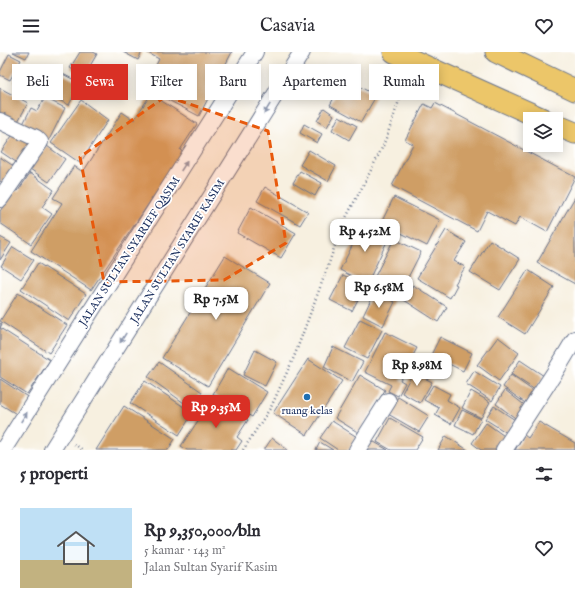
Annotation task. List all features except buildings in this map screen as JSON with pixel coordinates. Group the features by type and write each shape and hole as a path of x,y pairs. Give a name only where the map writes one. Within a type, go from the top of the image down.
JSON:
{"main road":[{"path":"394,52 527,112"},
{"path":"496,52 575,90"},
{"path":"563,128 575,134"}],"street":[{"name":"JALAN SULTAN SYARIEF QASIM","path":"3,450 255,52"},
{"name":"JALAN SULTAN SYARIF KASIM","path":"52,450 302,52"},
{"path":"0,121 36,138 40,142 0,199"},
{"path":"504,450 575,339"},
{"path":"357,450 388,400"}],"path":[{"path":"243,450 271,407 294,357 342,224 384,144 414,61"}],"highlighted area":[{"path":"166,96 268,131 286,243 224,280 104,282 80,157"}],"place":[{"name":"ruang kelas","path":"307,397"}]}
